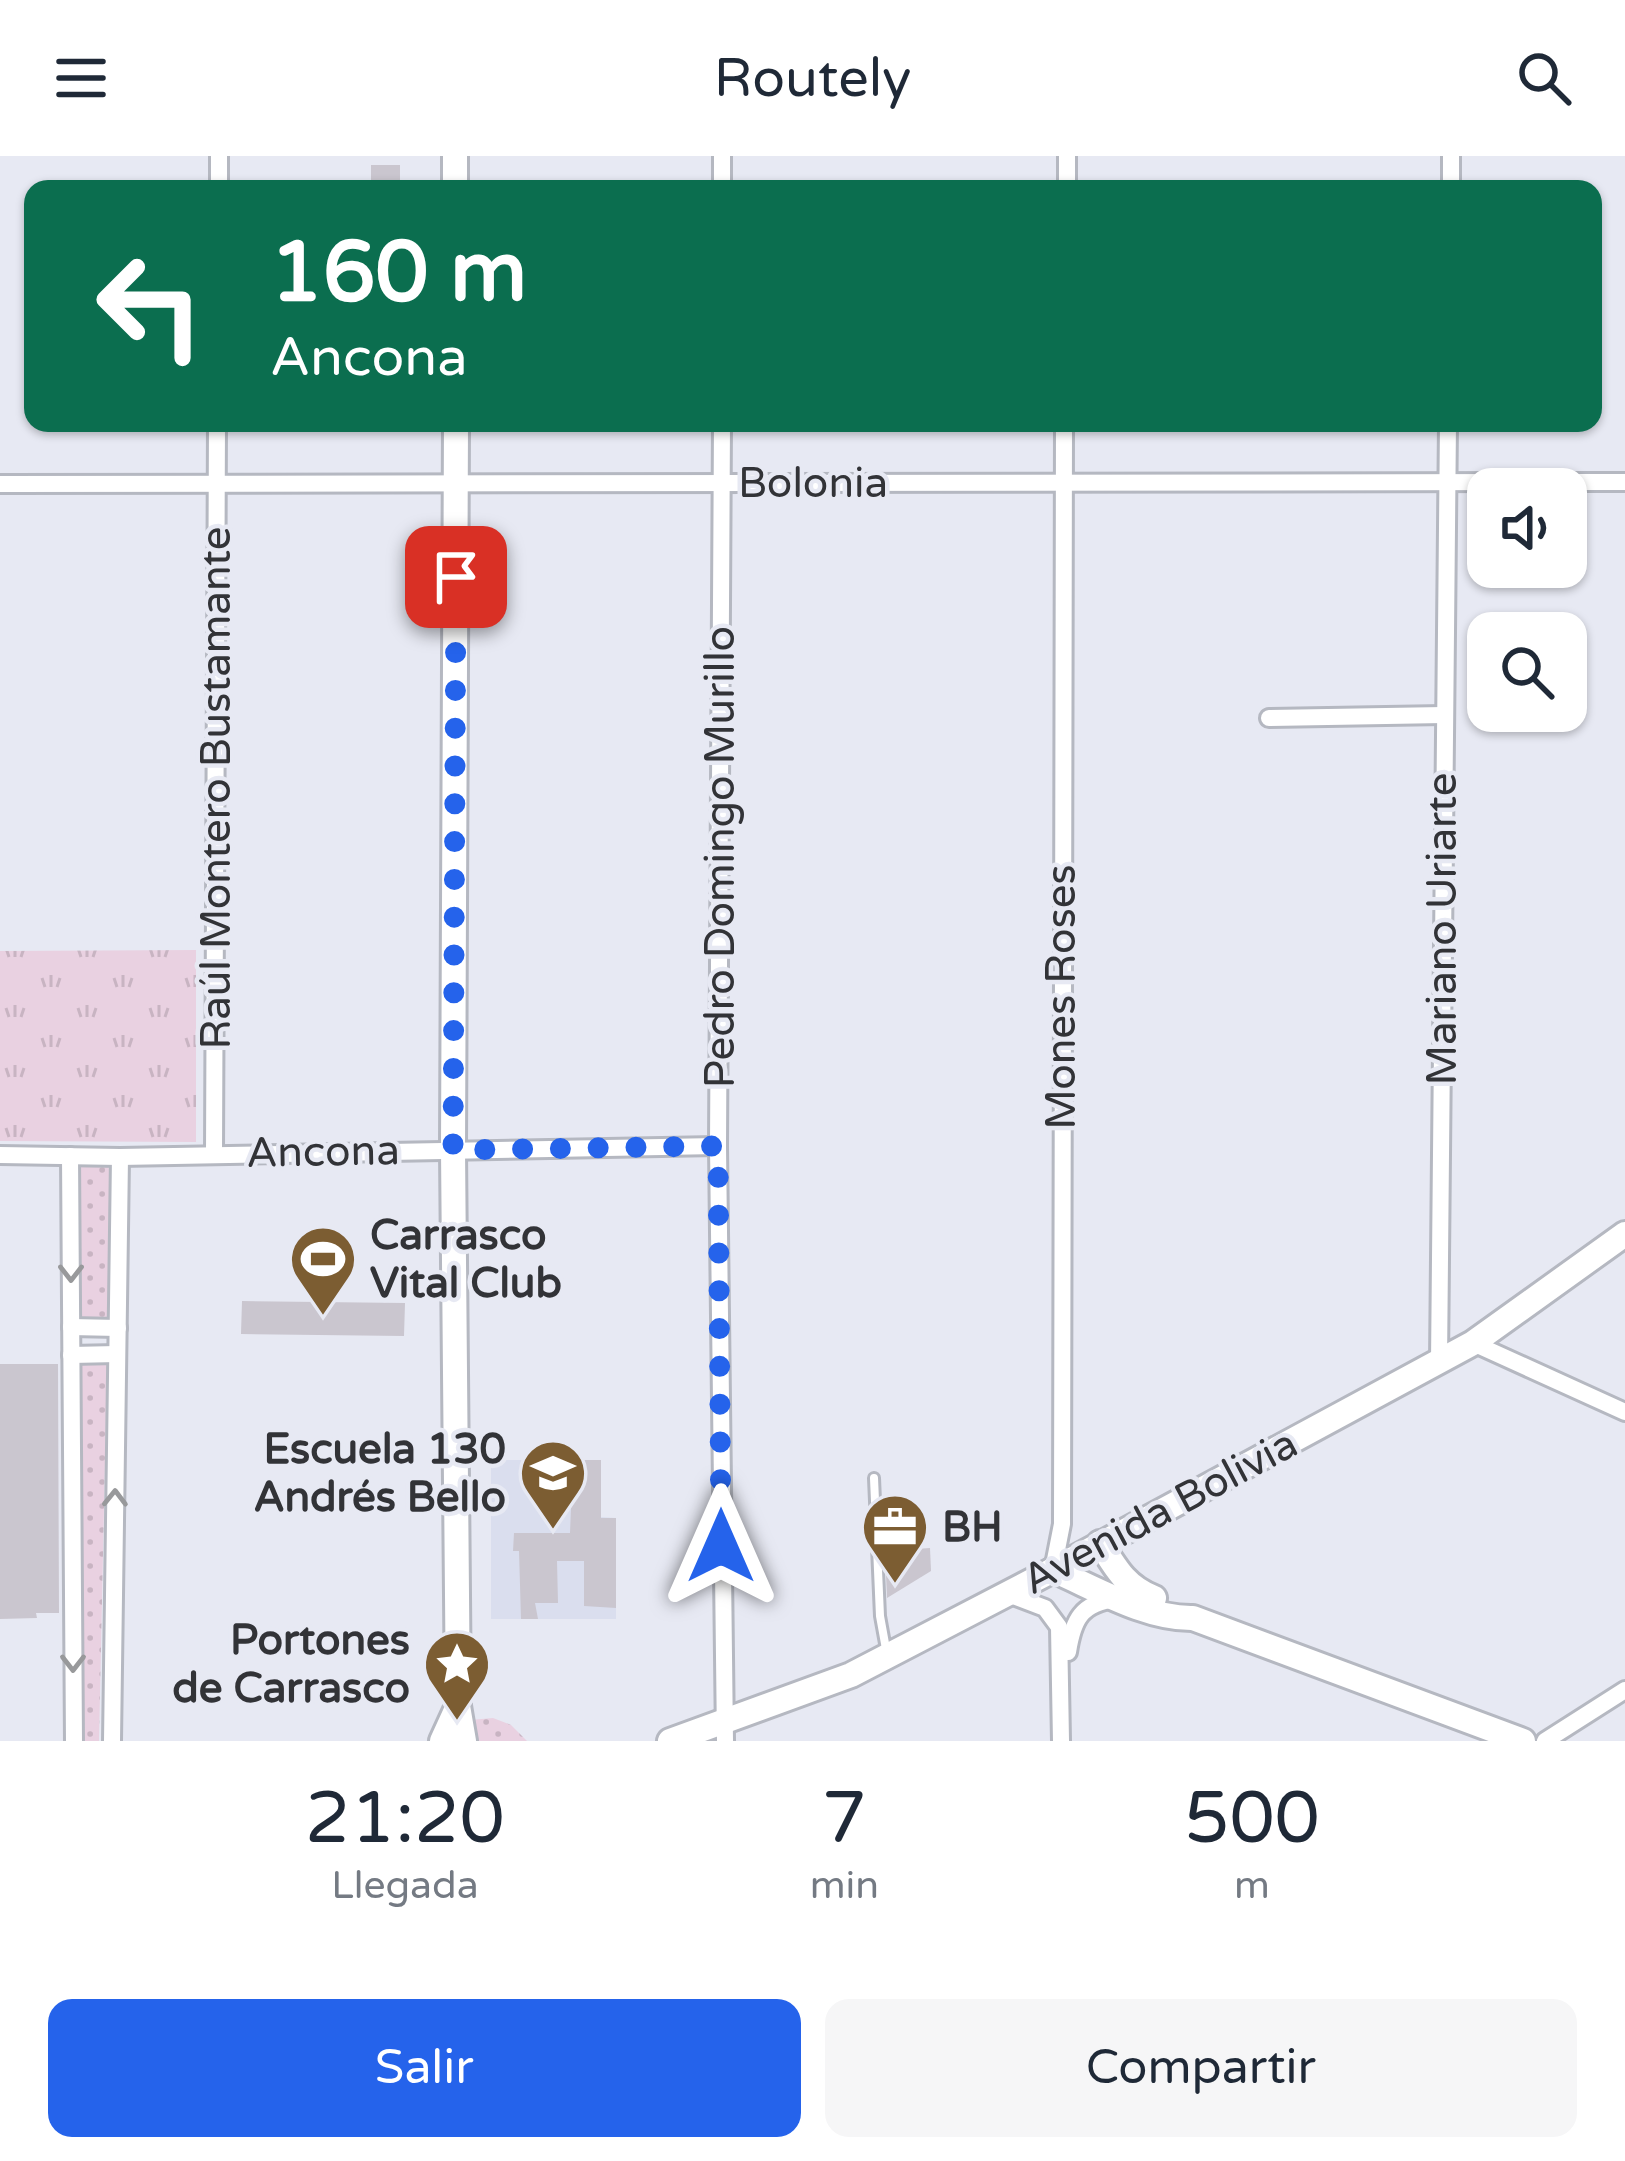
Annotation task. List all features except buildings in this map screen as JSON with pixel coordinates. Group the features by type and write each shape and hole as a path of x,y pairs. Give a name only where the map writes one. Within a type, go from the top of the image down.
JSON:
{"street":[{"name":"Raúl Montero Bustamante","path":"214,1153 218,432"},
{"path":"456,432 453,1150 458,1706 464,1741"},
{"name":"Pedro Domingo Murillo","path":"722,432 718,1146 724,1732"},
{"name":"Mones Roses","path":"1053,1570 1062,1524 1064,432"},
{"name":"Mariano Uriarte","path":"1438,1363 1448,432"},
{"name":"Bolonia","path":"0,484 1625,482"},
{"path":"1269,718 1444,715"},
{"name":"Ancona","path":"0,1155 718,1146"},
{"path":"70,1156 74,1741"},
{"path":"112,1741 120,1157"},
{"name":"Avenida Bolivia","path":"670,1741 724,1732 887,1656 1053,1570 1473,1343 1625,1234"},
{"path":"71,1327 118,1328"},
{"path":"1473,1343 1625,1412"},
{"path":"71,1355 117,1354"},
{"path":"1100,1544 1133,1590 1181,1608 1193,1618 1522,1741"},
{"path":"1053,1570 1122,1600 1177,1618 1193,1618"},
{"path":"1007,1593 1035,1602 1053,1617 1063,1664"},
{"path":"1061,1741 1063,1664 1072,1625 1079,1613 1096,1603 1122,1600"},
{"path":"1545,1741 1625,1690"},
{"path":"442,1741 458,1706"}],"lane":[{"path":"874,1478 880,1616 887,1656"}],"shaded area":[{"name":"Escuela 130 Andrés Bello","path":"491,1460 601,1460 601,1517 616,1518 616,1619 491,1619"}],"green space":[{"path":"196,950 196,1142 0,1141 0,951"},
{"path":"106,1165 112,1172 107,1320 76,1320 76,1167"},
{"path":"79,1362 104,1362 107,1367 99,1741 82,1741"},
{"path":"493,1718 511,1725 527,1741 470,1741 470,1720"}],"place":[{"name":"Carrasco Vital Club","path":"323,1318"},
{"name":"Escuela 130 Andrés Bello","path":"553,1532"},
{"name":"BH","path":"895,1586"},
{"name":"Portones de Carrasco","path":"457,1723"}],"route":[{"path":"456,577 453,1150 718,1146 721,1546"}]}
